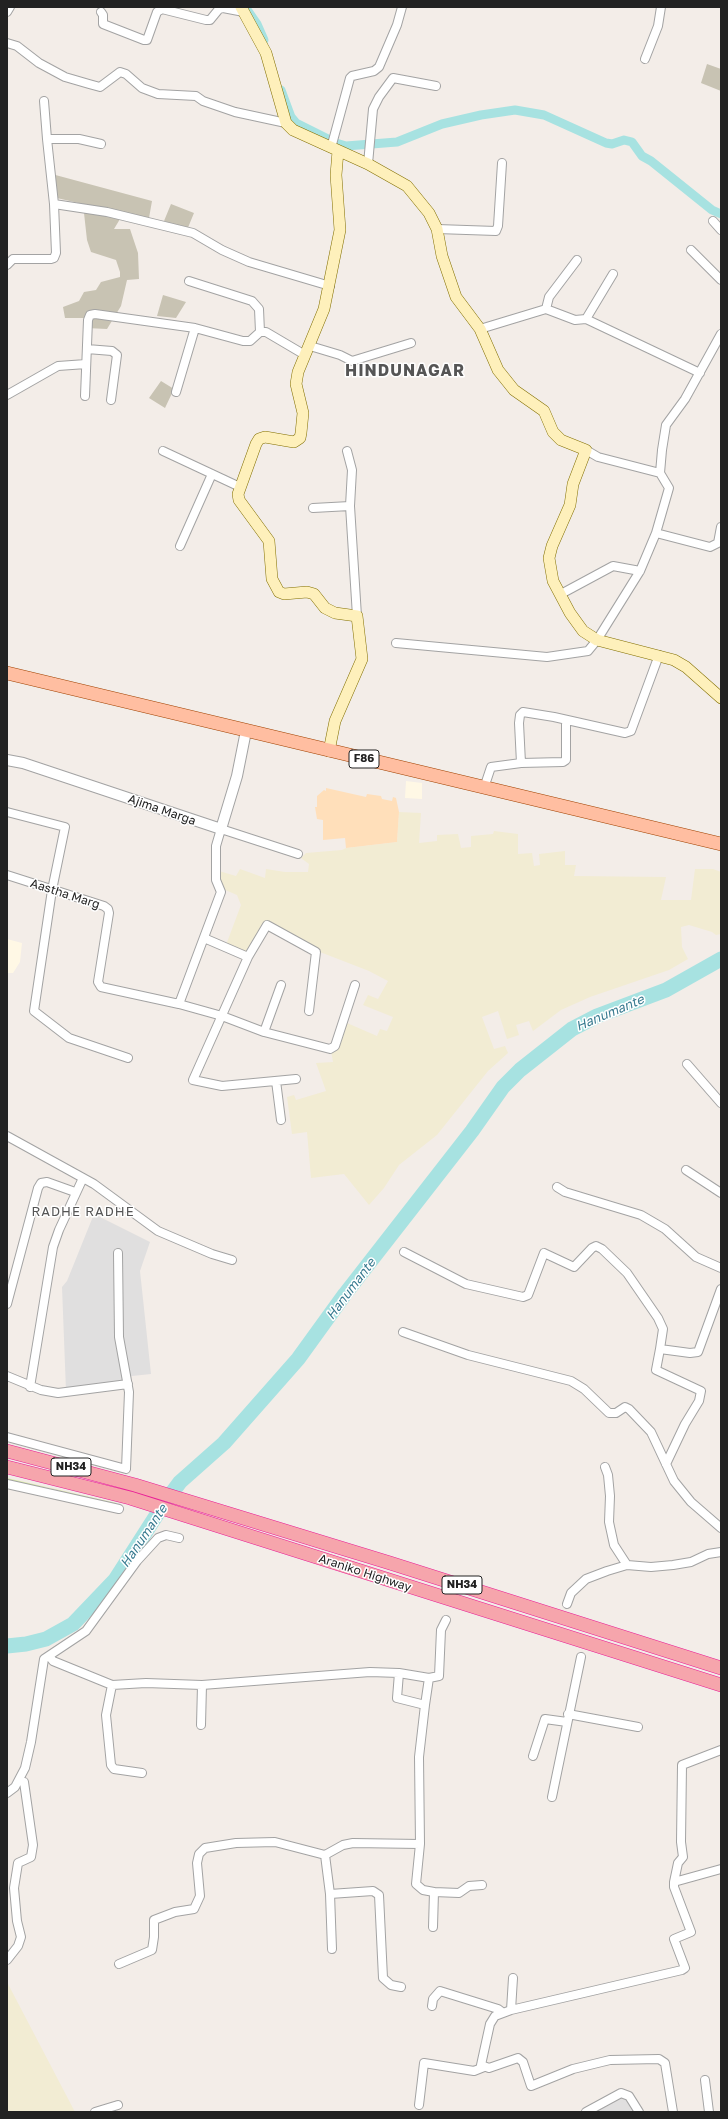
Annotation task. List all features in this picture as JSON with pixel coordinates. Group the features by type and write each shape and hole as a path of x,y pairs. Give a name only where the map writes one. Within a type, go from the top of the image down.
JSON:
{"highway":[{"name":"Araniko Highway","path":"7,1451 134,1485 390,1562 721,1668"},
{"name":"Araniko Highway","path":"7,1467 130,1498 721,1685"}],"main road":[{"path":"243,10 266,53 286,123 293,130 334,145 407,186 428,212 437,229 442,256 456,297 480,329 498,370 509,385 521,396 544,412 553,432 561,440 586,450 573,484 570,505 552,546 549,558 553,581 570,613 583,631 597,640 674,660 686,667 721,698"},
{"path":"330,751 335,721 362,659 357,616 335,613 325,608 314,594 307,592 284,594 279,592 272,579 269,541 239,500 238,494 259,439 265,437 294,442 300,438 303,413 296,384 298,372 324,309 330,286 340,230 334,145"},
{"name":"F86","path":"7,672 246,731 721,844"}],"street":[{"path":"7,12 10,7"},
{"path":"334,145 350,78 352,76 374,71 379,67 397,25 402,7"},
{"path":"645,59 658,26 661,7"},
{"path":"101,12 103,15 103,24 147,40 157,12 162,9 206,20 210,20 219,10 223,8 243,10"},
{"path":"7,43 17,46 39,63 65,77 89,84 100,87 120,72 126,74 142,88 158,94 196,96 204,102 235,112 286,123"},
{"path":"368,164 374,109 379,97 393,78 436,86"},
{"path":"7,265 13,259 54,258 54,204 44,101"},
{"path":"47,139 79,140 101,144"},
{"path":"437,229 496,231 498,226 502,163"},
{"path":"54,204 107,212 193,233 222,250 249,262 330,286"},
{"path":"713,221 721,230"},
{"path":"691,250 721,280"},
{"path":"546,309 549,297 577,260"},
{"path":"586,319 613,274"},
{"path":"189,281 252,301 258,309 260,332"},
{"path":"480,329 546,309 575,320 586,319 700,373"},
{"path":"85,396 88,320 90,315 95,314 195,328 242,341 250,341 260,332 266,332 307,350 340,355 352,361 411,343"},
{"path":"176,392 195,328"},
{"path":"396,643 547,657 588,651 597,640 640,571 656,532 669,488 660,473 666,425 700,373 721,334"},
{"path":"87,349 112,351 116,355 111,400"},
{"path":"7,395 58,366 86,364"},
{"path":"162,450 240,487"},
{"path":"586,450 598,457 660,473"},
{"path":"347,451 352,470 350,506 357,616"},
{"path":"180,546 212,474"},
{"path":"313,508 350,506"},
{"path":"656,532 710,547 718,543 721,527"},
{"path":"561,594 613,566 624,566 640,571"},
{"path":"521,763 520,714 523,712 625,733 631,731 659,655"},
{"path":"484,788 491,767 521,763 563,762 566,760 566,720"},
{"path":"246,731 237,776 216,846 216,880 221,892 179,1004 222,1016 264,1032 330,1049 336,1046 356,985"},
{"name":"Ajima Marga","path":"7,760 23,763 221,829"},
{"path":"7,812 65,827 52,890 34,1011 69,1038 128,1058"},
{"path":"221,829 298,854"},
{"name":"Aastha Marg","path":"7,876 104,906 109,913 98,982 101,987 179,1004"},
{"path":"296,1078 222,1086 193,1080 248,958 267,925 316,952 309,1011"},
{"path":"204,938 248,958"},
{"path":"264,1032 281,985"},
{"path":"687,1064 721,1103"},
{"path":"276,1081 281,1120"},
{"path":"7,1136 83,1178 158,1231 198,1249 232,1260"},
{"path":"686,1170 721,1193"},
{"path":"30,1386 53,1247 75,1192 83,1178"},
{"path":"7,1304 38,1188 47,1182 75,1192"},
{"path":"557,1187 565,1192 642,1215 665,1229 696,1257 721,1268"},
{"path":"404,1252 466,1284 523,1297 528,1295 544,1253 574,1268 592,1248 596,1246 602,1249 627,1273 658,1318 663,1329 656,1370 701,1391 699,1401 685,1424 666,1464"},
{"path":"7,1437 126,1469 128,1384 119,1337 118,1253"},
{"path":"660,1349 698,1352 721,1289"},
{"path":"403,1332 468,1355 571,1381 584,1388 609,1413 616,1413 625,1407 629,1409 651,1432 674,1481 691,1502 721,1528"},
{"path":"7,1376 41,1390 67,1393 128,1384"},
{"path":"605,1467 609,1484 609,1522 614,1545 627,1565"},
{"path":"7,1484 119,1509"},
{"path":"7,1793 15,1787 26,1768 44,1658 86,1631 132,1568 158,1538 166,1535 179,1538"},
{"path":"567,1604 571,1593 586,1579 627,1565 651,1567 673,1565 691,1562 708,1554 721,1552"},
{"path":"49,1656 53,1661 112,1685 146,1683 202,1685 328,1674 399,1673 429,1678 439,1676 441,1630 446,1620"},
{"path":"552,1797 581,1657"},
{"path":"399,1673 397,1698 425,1705"},
{"path":"429,1678 419,1757 420,1844 416,1884 423,1890 459,1893 470,1886 482,1885"},
{"path":"112,1685 106,1716 111,1765 114,1769 142,1773"},
{"path":"201,1725 202,1685"},
{"path":"568,1714 638,1727"},
{"path":"533,1756 545,1719 567,1722"},
{"path":"484,2068 481,2066 490,2024 495,2016 502,2012 682,1970 685,1968 674,1939 691,1932 674,1887 678,1863 683,1857 681,1842 682,1765 721,1750"},
{"path":"7,1960 18,1946 21,1937 17,1921 14,1888 18,1863 31,1857 33,1845 24,1782"},
{"path":"119,1964 152,1950 154,1920 175,1912 194,1909 200,1896 197,1863 199,1854 205,1848 236,1843 275,1842 325,1855 343,1845 353,1843 420,1844"},
{"path":"325,1855 330,1894 332,1949"},
{"path":"674,1882 721,1869"},
{"path":"330,1894 373,1892 379,1895 383,1978 391,1985 401,1987"},
{"path":"433,1927 434,1892"},
{"path":"511,2010 513,1978"},
{"path":"432,2006 433,1999 440,1991 498,2008 502,2012"},
{"path":"419,2104 424,2063 474,2071 489,2068 518,2058 523,2062 531,2086 573,2069 610,2060 659,2059 665,2063 673,2112"},
{"path":"705,2080 709,2112"},
{"path":"586,2112 621,2093 629,2096 639,2112"},
{"path":"95,2112 118,2105"}],"shaded area":[{"path":"707,64 721,69 721,91 701,83"},
{"path":"48,173 152,201 149,218 123,214 114,229 130,229 138,253 139,279 127,280 121,306 107,329 86,328 85,318 65,318 63,307 79,301 84,292 96,290 101,282 120,277 120,272 116,260 91,252 87,240 83,204 48,196"},
{"path":"171,204 194,213 187,230 164,221"},
{"path":"163,295 186,302 176,318 157,316"},
{"path":"161,381 174,389 165,408 149,398"},
{"path":"406,781 422,783 422,799 405,798"},
{"path":"399,812 421,813 419,843 437,841 437,835 458,834 461,848 471,847 471,836 493,834 494,831 518,834 518,854 532,853 534,866 540,865 539,854 565,851 565,865 576,865 574,876 666,877 661,900 691,900 695,869 713,869 721,872 721,934 716,935 712,932 689,925 681,927 682,947 688,959 669,970 590,997 561,1010 533,1031 529,1021 516,1025 519,1035 507,1039 498,1011 482,1017 494,1049 505,1046 508,1053 488,1071 437,1135 399,1165 384,1188 369,1205 344,1174 311,1178 307,1132 292,1134 287,1097 294,1095 296,1100 326,1091 316,1063 333,1062 331,1051 335,1049 347,1023 377,1036 380,1029 387,1031 393,1017 363,1005 368,995 378,999 388,981 369,971 320,952 267,921 263,923 249,951 246,952 226,945 241,905 237,895 223,889 219,881 219,871 236,876 240,869 265,878 266,869 285,872 308,872 309,864 301,858 306,853 342,850 346,848 397,842"},
{"path":"7,939 22,943 20,962 13,973 7,973"},
{"path":"94,1214 150,1242 140,1271 151,1374 132,1376 117,1384 66,1391 62,1287 67,1281"},
{"path":"7,1982 75,2112 7,2112"},
{"path":"617,2096 625,2098 637,2112 591,2112"}],"green space":[{"path":"7,1478 116,1503 118,1506 49,1488 7,1481"}],"sand":[{"path":"326,788 366,797 367,794 381,796 382,799 392,801 393,797 396,798 399,812 397,842 346,848 345,838 323,840 323,820 317,819 315,807 317,807 317,796 324,790 326,791"}],"waterway":[{"path":"248,11 257,24 264,40"},
{"path":"281,90 291,117 296,123 336,143 346,146 397,142 442,124 481,115 515,110 544,115 606,143 612,144 624,140 632,142 642,156 651,161 712,210 721,214"},
{"name":"Hanumante","path":"7,1646 26,1644 46,1639 73,1624 115,1580 163,1505 180,1482 224,1443 298,1359 345,1294 472,1131 503,1087 520,1070 572,1029 597,1016 666,990 721,959"}],"district":[{"name":"HINDUNAGAR","path":"405,371"},
{"name":"RADHE RADHE","path":"83,1212"}]}
